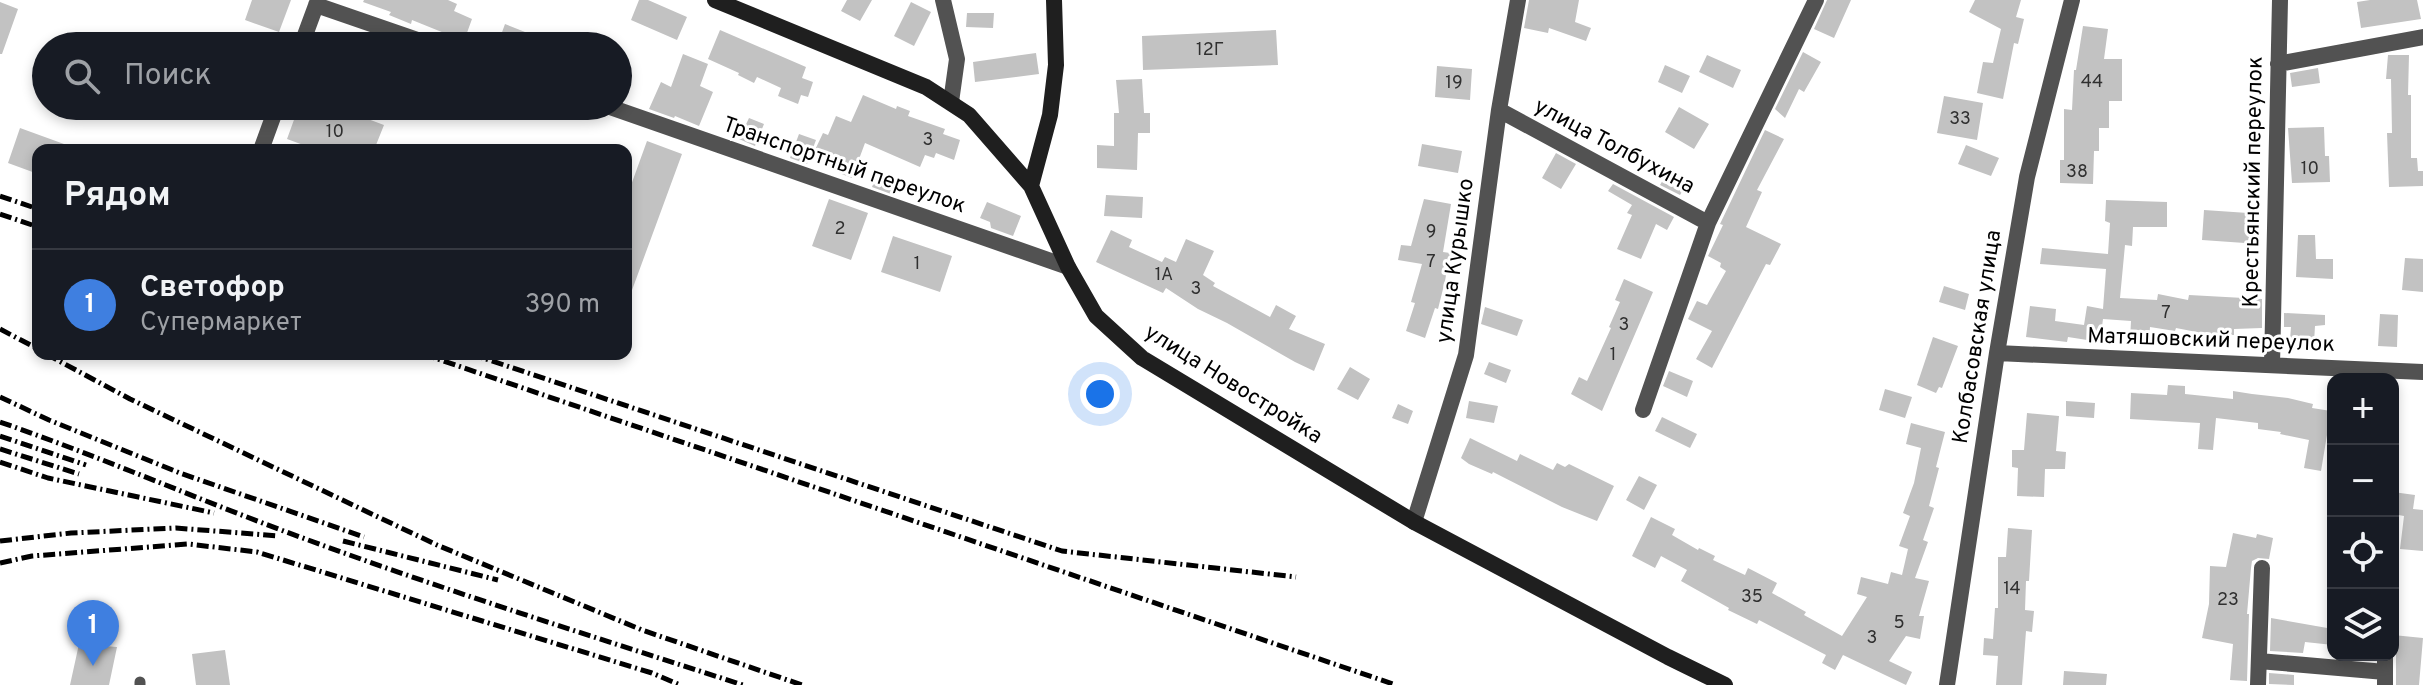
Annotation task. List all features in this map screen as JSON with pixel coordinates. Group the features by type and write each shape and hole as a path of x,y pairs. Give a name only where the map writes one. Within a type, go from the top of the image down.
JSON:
{"main road":[{"name":"улица Новостройка","path":"715,0 926,87 969,115 1031,186 1068,267 1096,316 1142,358 1414,522 1725,685"},
{"path":"1031,186 1050,115 1056,65 1054,0"}],"street":[{"path":"943,0 957,59 951,102"},
{"name":"улица Курышко","path":"1414,522 1466,355 1499,110 1518,0"},
{"name":"улица Толбухина","path":"1643,410 1708,223 1816,0"},
{"name":"Колбасовская улица","path":"1947,685 2027,177 2072,0"},
{"name":"Крестьянский переулок","path":"2272,365 2280,0"},
{"path":"306,32 317,2 397,32"},
{"path":"2278,64 2423,37"},
{"name":"улица Толбухина","path":"1499,110 1708,223"},
{"name":"Транспортный переулок","path":"632,115 1068,267"},
{"path":"263,144 272,120"},
{"name":"Матяшовский переулок","path":"1997,353 2423,372"},
{"path":"2258,685 2262,568"},
{"path":"2259,661 2385,671"}],"building":[{"path":"252,0 291,0 279,32 245,20"},
{"path":"448,0 457,4 454,11 472,19 467,32 442,32 412,20 411,24 389,15 391,12 363,2"},
{"path":"639,0 648,0 687,17 677,40 631,20"},
{"path":"847,0 872,0 860,21 841,11"},
{"path":"1529,0 1579,0 1575,22 1591,28 1586,41 1549,28 1548,33 1524,28"},
{"path":"1827,0 1851,0 1834,38 1814,29"},
{"path":"1975,0 2021,0 2016,17 2024,19 2018,44 2014,43 2003,99 1977,93 1983,62 1993,63 2001,29 1969,12"},
{"path":"2417,0 2421,19 2361,28 2357,2"},
{"path":"0,2 18,9 2,54 0,54"},
{"path":"911,2 931,12 914,46 894,36"},
{"path":"967,13 994,13 993,28 966,27"},
{"path":"505,24 525,32 502,32"},
{"path":"2083,26 2108,29 2104,59 2122,59 2122,101 2109,101 2109,128 2099,128 2099,151 2094,151 2093,184 2060,183 2060,160 2064,160 2064,109 2072,110 2074,70"},
{"path":"720,30 806,67 802,78 813,82 808,97 801,95 798,104 778,96 781,88 757,77 754,83 708,59"},
{"path":"1276,30 1278,65 1143,70 1142,36"},
{"path":"1803,52 1821,62 1804,92 1799,89 1785,118 1775,109"},
{"path":"1036,53 1039,74 975,82 973,62"},
{"path":"683,54 708,64 700,86 713,92 699,126 649,109 661,82 671,87"},
{"path":"1707,55 1741,70 1733,88 1699,72"},
{"path":"2388,55 2409,55 2411,158 2417,158 2418,171 2423,171 2423,186 2389,187 2387,133 2392,133 2391,79 2386,79"},
{"path":"1665,65 1690,76 1682,93 1658,82"},
{"path":"1437,66 1472,69 1470,100 1435,97"},
{"path":"2318,68 2320,83 2292,87 2290,73"},
{"path":"1142,79 1144,113 1150,113 1150,133 1138,133 1137,170 1097,168 1097,145 1114,146 1114,113 1119,113 1116,80"},
{"path":"863,95 896,109 897,106 910,111 908,116 945,129 943,134 960,140 954,160 936,153 934,158 925,155 920,167 865,143 852,178 839,173 842,164 814,152 823,133 828,135 836,116 851,122"},
{"path":"1944,96 1983,103 1977,140 1937,133"},
{"path":"1679,107 1709,124 1694,149 1665,132"},
{"path":"749,118 764,124 755,146 739,139"},
{"path":"294,120 371,120 384,125 376,144 301,144 287,139"},
{"path":"2324,127 2330,182 2292,183 2288,128"},
{"path":"20,128 64,144 32,144 32,172 8,163"},
{"path":"1765,130 1784,139 1757,190 1762,192 1746,227 1781,244 1770,265 1766,264 1712,368 1696,359 1712,331 1688,319 1697,301 1707,305 1726,271 1720,267 1721,263 1708,256"},
{"path":"799,134 816,140 807,164 790,158"},
{"path":"647,141 682,154 632,290 632,182"},
{"path":"1422,144 1462,151 1458,173 1418,166"},
{"path":"1966,145 1999,158 1991,176 1958,164"},
{"path":"1556,153 1576,164 1561,189 1542,178"},
{"path":"1667,173 1687,184 1680,195 1660,185"},
{"path":"876,177 895,184 891,194 872,187"},
{"path":"1613,184 1674,217 1667,230 1656,224 1641,259 1617,249 1632,215 1627,213 1632,205 1608,191"},
{"path":"1106,195 1143,197 1142,218 1104,216"},
{"path":"829,199 868,213 851,260 812,246"},
{"path":"1424,199 1451,204 1443,252 1450,253 1445,281 1438,309 1435,308 1425,338 1406,331 1422,264 1398,260 1401,245 1411,246"},
{"path":"2106,200 2167,202 2167,227 2133,227 2132,246 2125,245 2120,298 2157,300 2158,294 2188,300 2189,295 2262,299 2262,328 2234,329 2234,335 2150,327 2149,342 2130,341 2131,321 2103,319 2100,342 2068,337 2067,342 2026,337 2030,306 2056,309 2055,321 2084,325 2087,306 2103,309 2106,269 2040,264 2042,248 2108,254 2110,223 2105,221"},
{"path":"987,202 1021,216 1013,236 991,228 990,222 980,218"},
{"path":"2204,210 2248,213 2248,223 2260,224 2259,244 2202,240"},
{"path":"1111,230 1132,240 1129,247 1162,262 1165,257 1176,262 1186,239 1214,251 1203,275 1215,283 1213,286 1270,317 1276,305 1296,316 1289,329 1325,344 1314,371 1198,309 1166,288 1163,293 1096,262"},
{"path":"2298,235 2315,235 2316,259 2333,259 2333,279 2296,277"},
{"path":"893,236 952,256 940,292 881,272"},
{"path":"2405,258 2423,259 2423,292 2402,290"},
{"path":"1624,279 1653,292 1602,411 1571,394 1579,377 1587,381 1611,328 1620,302 1615,300"},
{"path":"1944,286 1969,294 1965,310 1939,302"},
{"path":"1485,307 1523,320 1517,336 1481,324"},
{"path":"2284,313 2325,315 2325,325 2315,326 2314,342 2290,340 2291,327 2284,327"},
{"path":"2380,314 2398,315 2397,347 2378,346"},
{"path":"1933,337 1958,346 1942,388 1939,387 1936,393 1917,385"},
{"path":"1489,362 1511,370 1506,383 1484,374"},
{"path":"1350,367 1370,379 1358,400 1337,389"},
{"path":"1669,371 1693,381 1687,397 1663,386"},
{"path":"2168,385 2185,386 2185,394 2233,399 2233,391 2288,398 2327,410 2327,435 2321,471 2304,468 2309,440 2258,429 2258,423 2216,418 2213,450 2198,449 2200,423 2130,419 2131,393 2167,395"},
{"path":"1885,389 1912,397 1905,418 1879,410"},
{"path":"1469,401 1498,406 1494,423 1466,418"},
{"path":"2066,401 2095,403 2094,418 2066,416"},
{"path":"1398,404 1413,411 1408,424 1392,418"},
{"path":"2027,413 2059,416 2056,451 2066,452 2065,469 2045,469 2044,497 2017,496 2018,468 2012,467 2012,450 2024,450"},
{"path":"1662,417 1697,434 1690,448 1655,431"},
{"path":"1911,423 1945,432 1929,506 1934,508 1923,540 1928,542 1915,578 1929,581 1919,616 1924,616 1920,639 1906,636 1889,661 1912,672 1906,685 1843,655 1835,670 1822,663 1826,655 1759,620 1757,624 1728,610 1681,581 1687,570 1661,556 1655,568 1632,556 1651,517 1675,529 1672,535 1715,556 1713,560 1745,575 1748,568 1777,583 1772,593 1842,636 1867,597 1857,594 1861,577 1888,584 1891,572 1902,575 1908,549 1899,546 1910,516 1903,513 1914,483 1921,448 1906,444"},
{"path":"1470,438 1517,461 1520,454 1553,470 1557,463 1565,467 1569,464 1614,486 1597,521 1493,472 1469,464 1461,458"},
{"path":"1639,476 1657,485 1644,510 1626,500"},
{"path":"2399,493 2415,495 2413,509 2423,510 2423,551 2400,549 2404,516 2399,515"},
{"path":"2008,528 2032,530 2025,610 2034,611 2032,632 2026,631 2022,685 1996,685 1998,656 1983,655 1984,638 1993,639 1995,608 1998,608 1998,557 2006,557"},
{"path":"2233,533 2273,538 2269,559 2252,561 2247,614 2247,681 2230,680 2233,644 2202,638 2209,604 2210,566 2226,567"},
{"path":"2271,618 2327,628 2327,644 2305,642 2303,653 2270,651"},
{"path":"2399,636 2423,638 2419,685 2396,685"},
{"path":"79,644 117,647 109,685 70,685"},
{"path":"225,650 230,685 196,685 192,654"},
{"path":"2064,671 2107,674 2106,685 2063,685"},
{"path":"2269,673 2294,675 2294,685 2269,684"}],"railway":[{"path":"0,196 32,207"},
{"path":"0,214 32,225"},
{"path":"0,329 32,346"},
{"path":"57,360 130,399 437,545 642,630 802,685"},
{"path":"441,360 1396,685"},
{"path":"489,360 1062,551 1296,577"},
{"path":"0,397 180,473 364,537"},
{"path":"0,422 355,557 743,685"},
{"path":"0,436 86,465"},
{"path":"0,449 79,474"},
{"path":"0,462 48,478 214,513"},
{"path":"0,541 71,533 176,528 279,536"},
{"path":"343,541 498,580"},
{"path":"0,563 32,556 188,544 257,552 652,673 680,685"}],"place":[{"name":"Светофор","path":"93,666"}]}
